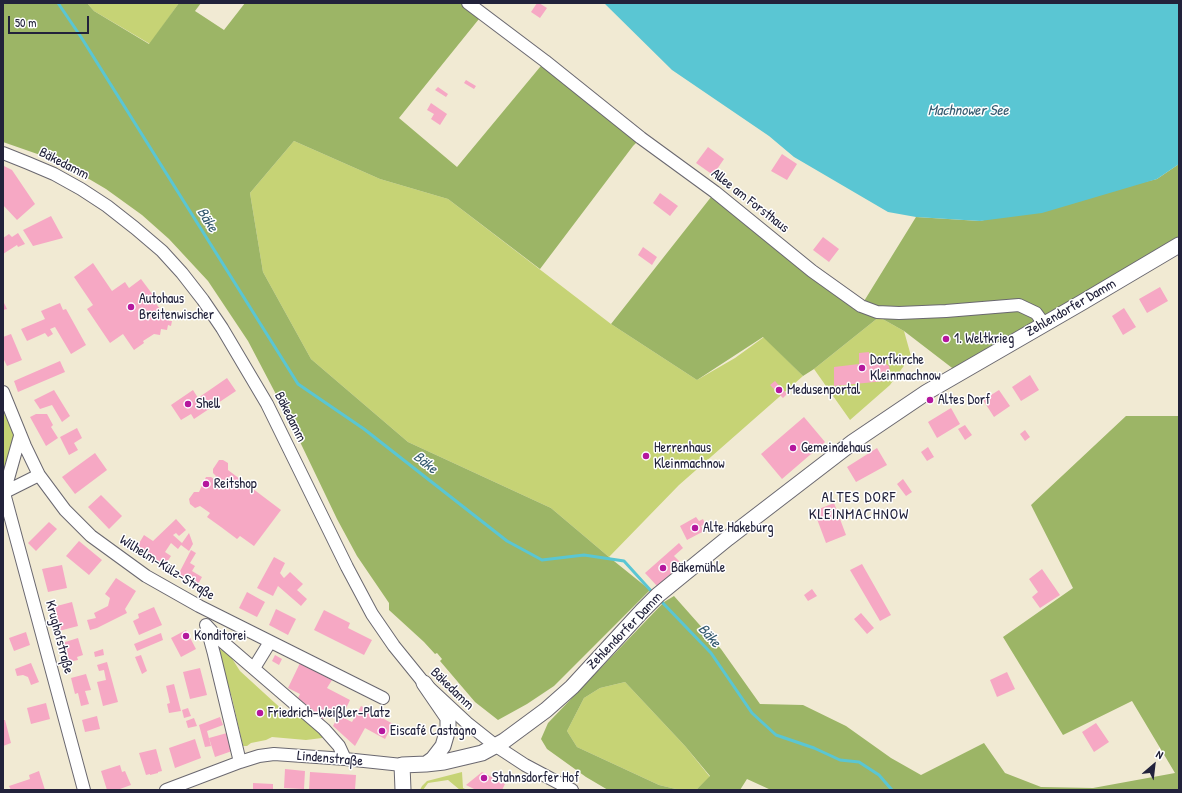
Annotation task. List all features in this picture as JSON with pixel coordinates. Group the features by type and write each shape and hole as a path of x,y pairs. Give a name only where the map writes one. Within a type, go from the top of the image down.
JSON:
{"main road":[{"name":"Zehlendorfer Damm","path":"496,746 546,710 572,686 642,611 658,596 728,538 853,442 927,392 1179,245"},
{"path":"424,683 448,718 447,738 441,750 426,764"},
{"name":"Lindenstraße","path":"402,766 464,758 482,753 496,746"},
{"path":"402,766 403,790"}],"street":[{"name":"Allee am Forsthaus","path":"468,3 545,61 641,138 715,192 812,271 861,306 877,312 900,313 1019,305 1036,313 1044,324"},
{"name":"Bäkedamm","path":"3,153 54,174 107,206 162,251 194,289 226,334 267,404 346,567 372,614 394,646 424,683 467,723 496,746"},
{"name":"Wilhelm-Külz-Straße","path":"3,392 20,436 39,475 65,510 91,536 146,576 199,606 383,698"},
{"path":"4,493 20,436"},
{"path":"4,493 39,475"},
{"name":"Krughofstraße","path":"4,493 84,790"},
{"path":"199,606 214,654 240,762"},
{"path":"206,625 324,730 339,746 345,759"},
{"path":"254,668 270,642"},
{"path":"496,746 532,769 572,790"},
{"name":"Lindenstraße","path":"166,790 240,762 259,756 274,754 345,759 402,766"}],"green space":[{"path":"3,3 87,3 94,11 149,44 179,3 201,3 195,11 224,30 245,3 468,3 483,14 399,118 457,167 545,61 641,138 633,146 540,269 448,199 380,179 294,141 250,193 263,272 311,359 408,442 551,508 650,590 554,686 527,704 498,720 475,702 440,661 442,659 437,653 435,654 389,610 389,603 357,556 337,519 290,421 248,341 208,281 169,239 142,215 106,189 46,157 3,142"},
{"path":"87,3 179,3 150,44 94,11"},
{"path":"294,141 380,179 448,199 611,324 697,380 735,358 764,337 803,376 679,485 609,557 551,508 408,442 311,359 263,272 250,193"},
{"path":"1179,164 1179,245 960,374 904,331 879,317 814,369 803,376 763,337 697,380 611,324 715,192 861,306 916,217 980,221 1157,179"},
{"path":"879,317 904,331 911,356 890,385 850,420 814,369"},
{"path":"3,411 14,434 3,474"},
{"path":"1126,416 1179,416 1179,790 771,790 747,779 740,790 696,790 710,776 685,746 625,682 600,688 584,698 567,731 577,747 659,785 680,790 608,790 586,777 547,749 541,739 548,723 664,602 674,596 721,649 760,704 803,705 846,726 891,758 921,775 984,743 1005,773 1041,787 1093,788 1175,773 1132,701 1063,735 1003,637 1073,588 1031,505"},
{"path":"220,649 231,657 240,671 287,714 296,718 301,717 322,736 322,738 306,740 272,737 243,746 232,698 218,651"},
{"path":"625,682 685,746 710,777 696,790 680,790 659,785 577,747 567,731 584,698 600,688"},
{"path":"462,772 463,788 467,790 460,790 448,780 428,783 423,790 420,790 427,781"}],"water":[{"name":"Machnower See","path":"604,3 1179,3 1179,164 1157,179 1042,213 980,221 916,217 888,212 794,157 769,136 672,70"}],"building":[{"path":"537,3 547,8 540,18 531,12"},
{"path":"466,80 476,86 474,89 464,83"},
{"path":"438,87 448,94 446,97 435,90"},
{"path":"431,103 447,114 440,125 431,119 434,114 427,110"},
{"path":"708,147 724,159 713,175 696,163"},
{"path":"782,154 797,164 787,180 771,171"},
{"path":"4,166 12,170 35,204 17,220 3,205"},
{"path":"660,193 678,206 670,216 653,203"},
{"path":"51,216 63,238 33,246 23,230"},
{"path":"18,233 25,244 18,247 17,245 3,254 3,238 9,234 12,237"},
{"path":"823,237 839,249 829,262 813,250"},
{"path":"643,247 657,257 652,265 638,255"},
{"name":"Autohaus Breitenwischer","path":"93,263 112,291 125,282 129,288 141,279 153,295 151,297 160,309 165,311 164,317 169,318 169,321 172,321 171,326 168,325 167,330 161,329 160,335 154,334 143,341 144,343 134,350 123,334 110,343 87,309 93,305 74,277"},
{"path":"1160,287 1168,301 1147,313 1139,299"},
{"path":"3,301 7,309 3,310"},
{"path":"60,303 63,310 66,309 86,345 71,354 55,327 50,329 53,334 48,337 45,333 27,341 21,329 45,319 41,311"},
{"path":"1124,308 1136,327 1123,335 1112,316"},
{"path":"11,334 22,360 7,366 3,358 3,337"},
{"name":"Dorfkirche Kleinmachnow","path":"869,352 870,363 883,362 889,366 890,375 888,379 885,381 834,386 834,367 859,364 859,353"},
{"path":"60,361 65,372 18,392 14,381"},
{"path":"1030,375 1039,390 1021,401 1012,387"},
{"path":"227,378 236,391 194,419 191,414 181,420 171,405 193,390 198,398"},
{"name":"Medusenportal","path":"775,381 787,394 783,398 770,385"},
{"path":"54,390 70,416 62,422 52,405 40,409 34,400"},
{"path":"999,390 1010,406 994,417 983,400"},
{"path":"951,408 960,424 937,438 928,422"},
{"path":"36,414 47,414 53,425 51,427 58,438 46,446 30,417"},
{"name":"Gemeindehaus","path":"804,417 825,442 782,479 761,454"},
{"path":"965,425 972,435 965,440 958,429"},
{"path":"77,428 82,438 74,443 78,450 69,455 60,437"},
{"path":"1025,430 1030,437 1025,441 1020,434"},
{"path":"928,447 934,457 927,461 921,452"},
{"path":"877,448 887,465 856,482 847,467"},
{"path":"95,453 107,470 75,494 62,477"},
{"path":"219,460 223,460 228,463 228,470 281,510 254,546 240,536 237,539 207,517 210,513 200,506 195,508 190,504 189,499 194,492 199,492 206,477 211,477 214,479 216,476 213,473 213,469"},
{"path":"903,479 912,492 906,496 897,484"},
{"path":"101,495 122,516 109,529 88,507"},
{"path":"834,503 846,535 826,543 814,511"},
{"path":"696,517 699,521 703,519 705,524 701,526 704,531 687,540 680,526"},
{"path":"176,519 186,530 179,536 176,533 173,535 182,543 189,533 193,544 189,551 181,545 178,549 171,543 165,552 171,556 163,568 135,550 144,535 153,541"},
{"path":"49,522 57,529 36,551 28,543"},
{"path":"79,541 102,560 89,575 66,556"},
{"name":"Bäkemühle","path":"679,543 683,548 674,556 682,564 657,586 645,573"},
{"path":"191,550 196,553 190,563 195,566 192,571 202,577 196,588 177,577"},
{"path":"274,557 285,563 280,573 284,578 290,572 303,584 297,590 307,599 301,606 278,586 273,596 257,588"},
{"path":"862,564 891,615 880,621 850,570"},
{"path":"62,565 67,588 48,592 42,569"},
{"path":"1042,569 1060,595 1040,608 1032,597 1038,592 1029,579"},
{"path":"116,578 136,591 125,609 127,613 90,630 87,620 96,618 94,613 108,606 110,598 105,594"},
{"path":"812,589 817,596 808,601 804,595"},
{"path":"247,592 265,602 257,617 239,608"},
{"path":"72,602 78,626 59,631 53,607"},
{"path":"154,607 162,625 139,635 133,621 139,618 138,614"},
{"path":"276,609 296,619 288,635 269,625"},
{"path":"324,610 350,623 348,628 372,640 364,655 314,630"},
{"path":"861,613 874,628 867,634 854,619"},
{"path":"186,630 196,649 181,657 171,638"},
{"path":"26,632 30,645 14,651 9,638"},
{"path":"161,633 163,640 137,651 134,644"},
{"path":"78,638 83,655 77,657 78,660 68,662 62,643"},
{"path":"103,649 104,655 95,657 94,652"},
{"path":"141,655 147,671 142,674 135,657"},
{"path":"275,655 282,659 279,665 272,661"},
{"path":"107,662 118,702 103,706 97,682 106,680 104,670 99,671 97,665"},
{"path":"31,663 39,682 31,685 28,677 23,675 17,676 15,669"},
{"path":"300,663 332,680 327,688 350,700 342,717 352,722 361,706 393,724 385,739 365,728 355,746 333,726 339,715 327,710 323,719 298,698 300,694 288,688"},
{"path":"200,668 207,695 190,699 183,672"},
{"path":"1007,672 1015,689 997,697 990,680"},
{"path":"86,674 91,690 85,691 89,704 81,706 78,693 75,694 71,678"},
{"path":"174,684 181,711 169,713 167,704 170,703 166,686"},
{"path":"46,703 50,719 31,724 27,708"},
{"path":"188,708 191,716 184,718 182,710"},
{"path":"97,716 100,729 85,732 82,720"},
{"path":"220,717 223,725 207,731 211,746 205,747 199,725"},
{"path":"194,718 197,726 188,728 186,721"},
{"path":"3,720 5,720 11,743 3,746"},
{"path":"1096,723 1109,742 1094,752 1082,732"},
{"path":"227,733 232,751 215,757 209,738"},
{"path":"195,739 201,758 175,768 169,748"},
{"path":"156,749 162,771 146,775 139,753"},
{"path":"120,765 122,772 125,771 131,785 117,790 107,790 101,771"},
{"path":"285,769 305,771 304,789 284,788"},
{"path":"39,771 45,790 11,790 9,786 30,779 29,775"},
{"path":"310,772 356,775 355,790 309,790"},
{"name":"Stahnsdorfer Hof","path":"482,772 505,784 502,790 476,790 466,785"},
{"path":"253,783 273,784 273,790 253,790"}],"waterway":[{"name":"Bäke","path":"58,3 81,37 298,384 364,429 507,541 542,560 584,555 624,561 653,593"},
{"name":"Bäke","path":"660,600 711,653 752,713 776,735 814,748 840,760 859,762 879,775 892,790"}],"place":[{"name":"Autohaus Breitenwischer","path":"131,307"},
{"name":"1. Weltkrieg","path":"946,339"},
{"name":"Dorfkirche Kleinmachnow","path":"862,368"},
{"name":"Medusenportal","path":"779,390"},
{"name":"Altes Dorf","path":"930,400"},
{"name":"Shell","path":"188,404"},
{"name":"Gemeindehaus","path":"793,448"},
{"name":"Herrenhaus Kleinmachnow","path":"646,456"},
{"name":"Reitshop","path":"206,484"},
{"name":"Alte Hakeburg","path":"695,528"},
{"name":"Bäkemühle","path":"663,568"},
{"name":"Konditorei","path":"186,636"},
{"name":"Friedrich-Weißler-Platz","path":"260,713"},
{"name":"Eiscafé Castagno","path":"382,731"},
{"name":"Stahnsdorfer Hof","path":"484,778"}],"district":[{"name":"ALTES DORF KLEINMACHNOW","path":"859,506"}]}
